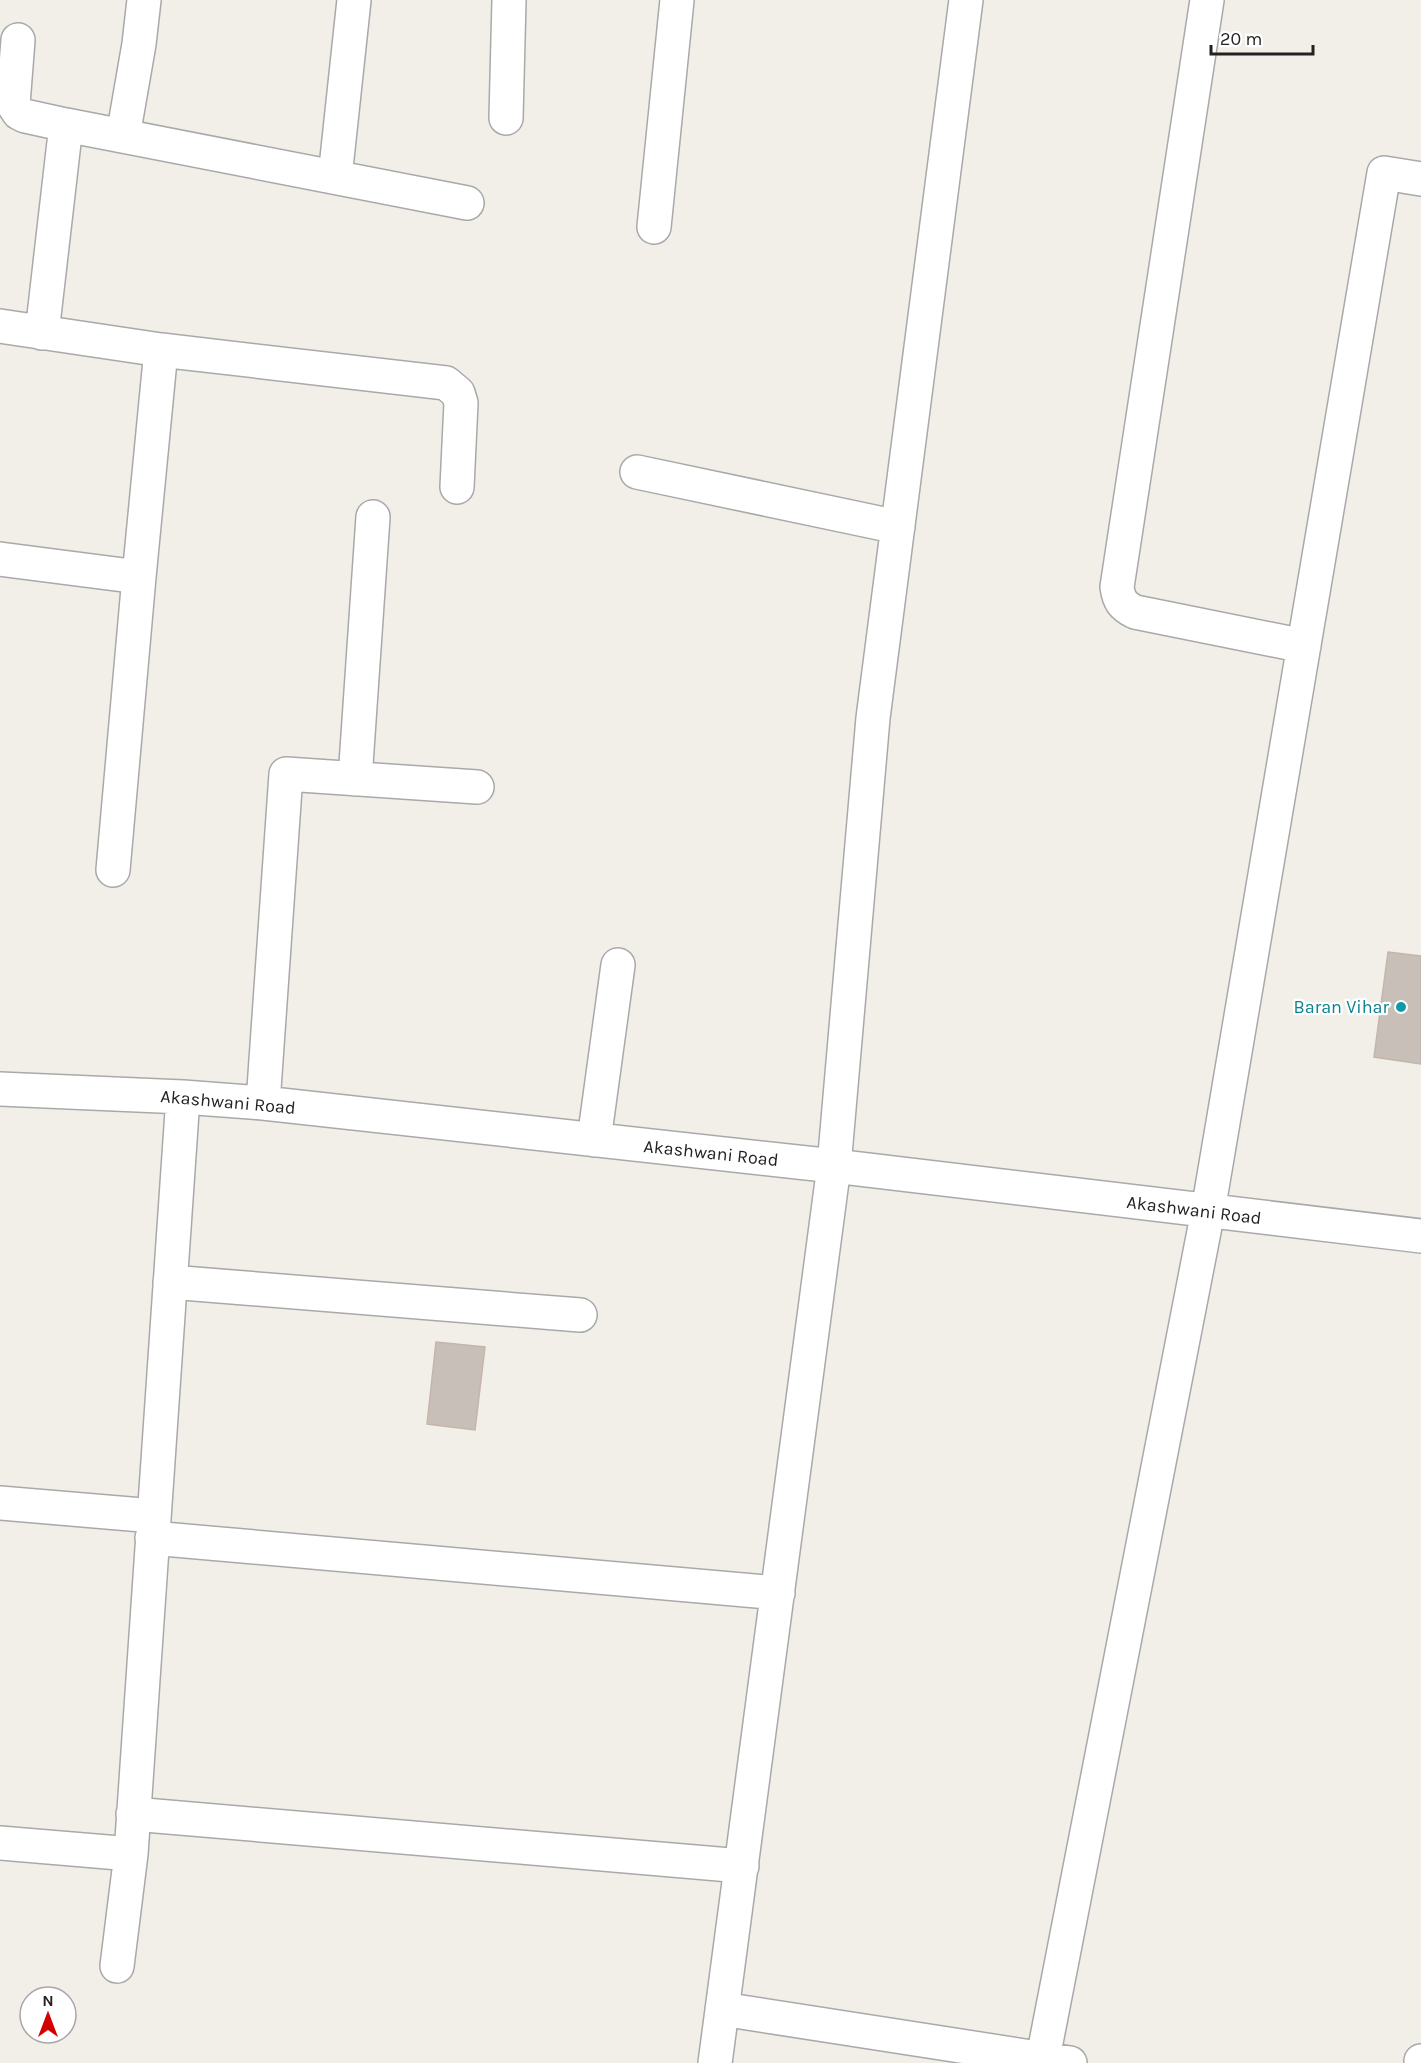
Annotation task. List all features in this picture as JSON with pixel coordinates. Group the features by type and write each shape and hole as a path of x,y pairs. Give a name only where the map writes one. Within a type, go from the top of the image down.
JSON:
{"street":[{"path":"123,136 140,44 144,0"},
{"path":"335,177 354,0"},
{"path":"506,118 509,0"},
{"path":"654,227 677,0"},
{"path":"715,2063 834,1166 873,718 966,0"},
{"path":"1207,0 1117,587 1118,596 1126,608 1135,612 1304,646"},
{"path":"18,40 13,97 15,109 26,116 467,203"},
{"path":"42,333 66,125"},
{"path":"722,2009 1052,2061 1208,1212 1384,173 1421,179"},
{"path":"0,326 161,350 446,384 458,393 461,403 457,487"},
{"path":"113,870 161,350"},
{"path":"637,472 898,527"},
{"path":"355,779 373,517"},
{"path":"0,559 139,577"},
{"path":"263,1103 286,774 477,787"},
{"path":"594,1140 618,965"},
{"name":"Akashwani Road","path":"0,1089 263,1103 834,1166 1421,1236"},
{"path":"117,1966 131,1854 183,1097"},
{"path":"170,1282 580,1315"},
{"path":"0,1503 153,1527 778,1593"},
{"path":"133,1814 742,1866"},
{"path":"0,1843 131,1854"}],"building":[{"name":"Baran Vihar","path":"1388,952 1421,956 1421,1064 1374,1057"},
{"path":"436,1342 485,1347 475,1430 427,1424"}],"place":[{"name":"Baran Vihar","path":"1401,1007"}]}
